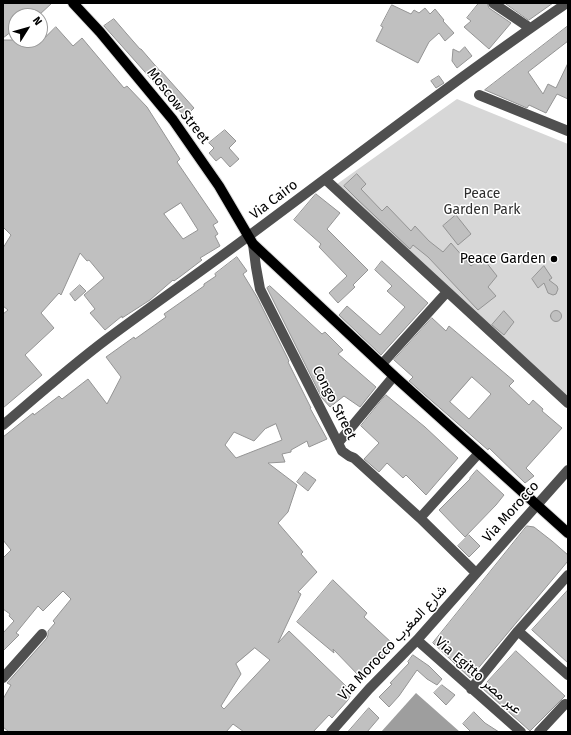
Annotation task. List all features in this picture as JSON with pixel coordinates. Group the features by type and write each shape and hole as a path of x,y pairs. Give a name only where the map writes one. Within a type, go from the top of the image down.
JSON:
{"main road":[{"name":"Moscow Street","path":"73,3 100,32 173,120 219,186 251,240"},
{"path":"251,240 394,376 568,533"}],"street":[{"path":"493,3 530,28"},
{"name":"Via Cairo","path":"3,425 50,384 105,340 251,240 325,179 386,133 530,28 567,3"},
{"path":"479,95 568,131"},
{"path":"325,179 568,404"},
{"name":"Congo Street","path":"251,240 260,289 342,451 354,458 420,518 476,573"},
{"path":"382,364 447,292"},
{"path":"338,443 394,376"},
{"path":"420,518 478,452"},
{"name":"Via Morocco","path":"476,573 568,470"},
{"name":"Via Morocco شارع المغرب","path":"332,732 369,689 417,640 476,573"},
{"path":"471,689 518,631 568,575"},
{"path":"518,631 568,675"},
{"path":"3,678 42,634"},
{"name":"Via Egitto عبر مصر","path":"417,640 521,732"},
{"path":"539,732 567,704"}],"green space":[{"name":"Peace Garden Park","path":"457,99 568,144 568,398 337,184"}],"shaded area":[{"path":"416,693 460,732 381,732"}],"building":[{"path":"3,3 52,3 47,8 8,8 8,34 3,38"},
{"path":"479,3 487,3 489,8 511,23 489,49 464,27 471,21 467,18"},
{"path":"505,3 553,3 529,20"},
{"path":"392,5 411,14 414,10 419,13 425,8 430,14 435,9 454,33 445,41 439,33 429,42 418,63 376,41 383,27 381,26"},
{"path":"114,19 194,108 185,117 104,26"},
{"path":"568,26 568,41 528,72 543,94 548,84 556,88 568,63 568,99 557,94 546,113 529,105 527,108 485,90"},
{"path":"56,27 73,46 82,38 124,88 127,86 147,107 180,159 177,162 218,222 213,225 218,234 215,236 220,246 200,258 202,260 174,281 173,280 150,300 122,318 122,316 105,330 90,313 95,309 84,295 104,278 89,260 87,261 80,253 61,295 59,293 41,313 54,328 25,355 42,375 3,408 3,314 8,310 3,306 3,248 11,235 3,227 3,40 8,40 8,48 48,48 48,34","holes":["181,203 198,230 183,239 164,214"]},
{"path":"465,47 472,56 457,68 452,61 453,49 459,52"},
{"path":"439,76 444,83 436,88 431,81"},
{"path":"225,130 236,141 229,148 239,159 230,167 221,157 216,161 209,153 214,148 209,143"},
{"path":"357,174 366,184 361,189 382,211 387,206 411,231 415,226 429,241 443,252 451,243 471,266 482,257 497,276 488,287 496,296 478,310 428,257 413,245 410,249 344,186"},
{"path":"316,194 340,213 327,229 368,270 353,285 355,287 338,303 329,293 347,276 319,247 321,244 294,220"},
{"path":"456,215 471,234 458,245 443,226"},
{"path":"237,257 247,271 243,274 257,297 289,361 288,362 310,408 327,439 309,447 307,441 291,450 291,452 282,454 285,462 268,463 297,485 288,512 278,523 303,552 301,554 317,572 298,592 301,594 278,643 289,631 349,689 351,694 348,700 332,718 329,715 313,732 244,732 233,724 226,732 9,732 3,727 3,699 11,685 7,683 47,638 48,631 55,623 53,621 71,599 63,591 43,611 38,606 16,633 19,635 3,651 3,633 14,621 9,616 10,614 3,609 3,558 11,550 3,540 3,437 33,413 34,415 59,396 62,399 88,379 107,404 121,377 106,357 166,317 164,314 204,286 204,284 216,276 215,274","holes":["276,424 282,440 236,458 225,445 234,432 254,441 265,429","255,648 270,660 224,709 221,706 241,674 236,664"]},
{"path":"382,261 428,303 381,355 339,315 347,306 380,335 405,307 387,291 392,286 375,270"},
{"path":"544,266 552,278 549,280 557,286 558,289 556,294 553,295 548,293 544,283 538,288 532,279"},
{"path":"80,285 86,291 75,301 70,294"},
{"path":"270,286 322,334 325,332 343,350 338,354 376,387 360,407 344,396 330,407 322,398 267,288"},
{"path":"556,310 560,312 562,316 560,320 556,322 552,320 550,316 552,312"},
{"path":"504,311 514,322 504,335 492,325"},
{"path":"432,318 446,331 449,326 514,381 509,386 529,405 533,400 543,409 542,411 562,428 526,468 534,476 525,483 489,448 488,450 409,381 413,377 394,360","holes":["472,377 491,394 469,419 450,402"]},
{"path":"386,395 425,427 458,458 426,495 406,475 403,478 387,463 379,472 364,459 379,443 361,426"},
{"path":"477,470 504,495 465,537 439,510"},
{"path":"305,472 316,480 308,491 297,482"},
{"path":"527,526 534,527 552,541 568,555 568,561 470,678 433,643"},
{"path":"469,535 480,546 469,557 458,546"},
{"path":"333,580 367,613 364,617 393,644 361,678 333,649 334,653 297,622"},
{"path":"568,590 568,663 532,630"},
{"path":"516,651 565,696 530,731 482,688"},
{"path":"413,655 429,666 442,679 437,685 417,670 399,696 389,707 379,697 409,663 408,662"},
{"path":"442,685 455,695 446,705 434,693"},
{"path":"369,708 379,718 367,732 348,732"},
{"path":"474,712 485,723 499,732 471,732 463,724"}],"place":[{"name":"Peace Garden","path":"554,259"}]}
